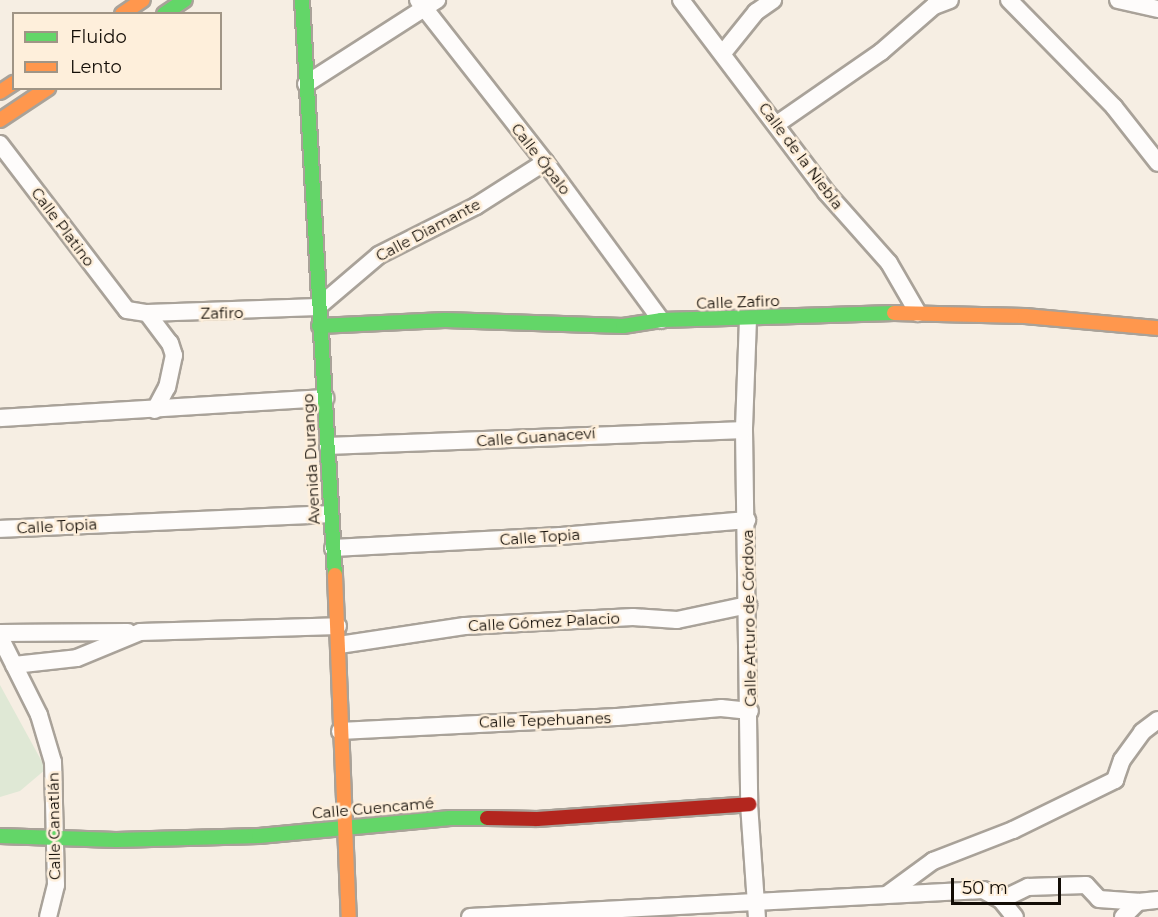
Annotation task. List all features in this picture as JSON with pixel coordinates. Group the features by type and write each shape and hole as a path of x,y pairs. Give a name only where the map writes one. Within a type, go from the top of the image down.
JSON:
{"street":[{"path":"125,12 143,0"},
{"path":"167,12 185,0"},
{"name":"Avenida Durango","path":"302,0 339,645 340,731 349,917"},
{"name":"Calle de la Niebla","path":"681,0 777,124 826,192 889,263 918,313"},
{"path":"723,53 756,12 773,0"},
{"path":"777,124 881,52 934,6 950,0"},
{"path":"1009,0 1114,106 1158,163"},
{"path":"1119,0 1158,9"},
{"path":"306,84 427,3"},
{"name":"Calle Ópalo","path":"427,3 660,320"},
{"path":"0,120 45,90"},
{"name":"Calle Platino","path":"2,147 127,310"},
{"name":"Calle Diamante","path":"318,307 379,255 476,206 545,162"},
{"name":"Zafiro","path":"127,310 147,314 318,307"},
{"name":"Calle Zafiro","path":"319,326 445,320 623,326 660,320 748,320 845,312 1025,316 1158,328"},
{"path":"147,314 170,343 174,355 167,387 155,410"},
{"name":"Calle Arturo de Córdova","path":"748,320 744,429 750,711 749,804 757,909"},
{"path":"0,418 325,398"},
{"name":"Calle Guanaceví","path":"328,446 744,429"},
{"name":"Calle Topia","path":"2,524 330,514"},
{"name":"Calle Topia","path":"333,548 561,536 747,520"},
{"name":"Calle Gómez Palacio","path":"339,645 465,626 633,616 677,620 748,605"},
{"path":"0,635 338,626"},
{"path":"14,665 77,658 140,632"},
{"name":"Calle Canatlán","path":"0,635 39,716 53,762 56,885 48,917"},
{"name":"Calle Tepehuanes","path":"340,731 617,717 721,708 750,711"},
{"path":"888,894 933,861 1014,830 1116,780 1122,760 1142,732 1158,720"},
{"name":"Calle Cuencamé","path":"0,836 56,836 116,840 259,836 346,825 468,817 537,819 749,804"},
{"path":"1001,900 1028,887 1086,885 1099,899 1138,902 1158,900"},
{"path":"470,917 757,909 888,894 983,890 1001,900 1015,917"},
{"path":"1123,917 1138,902"}],"green space":[{"path":"0,685 46,769 20,791 0,797"}],"traffic: fast":[{"path":"167,12 185,0"},
{"path":"302,0 335,575"},
{"path":"319,326 445,320 623,326 661,320 894,313"},
{"path":"0,836 116,840 259,836 450,818 487,818"}],"traffic: slow":[{"path":"125,12 143,0"},
{"path":"0,92 12,84"},
{"path":"0,120 45,90"},
{"path":"894,313 1025,316 1158,328"},
{"path":"335,575 349,917"}],"traffic: jam":[{"path":"487,818 537,819 749,804"}]}
